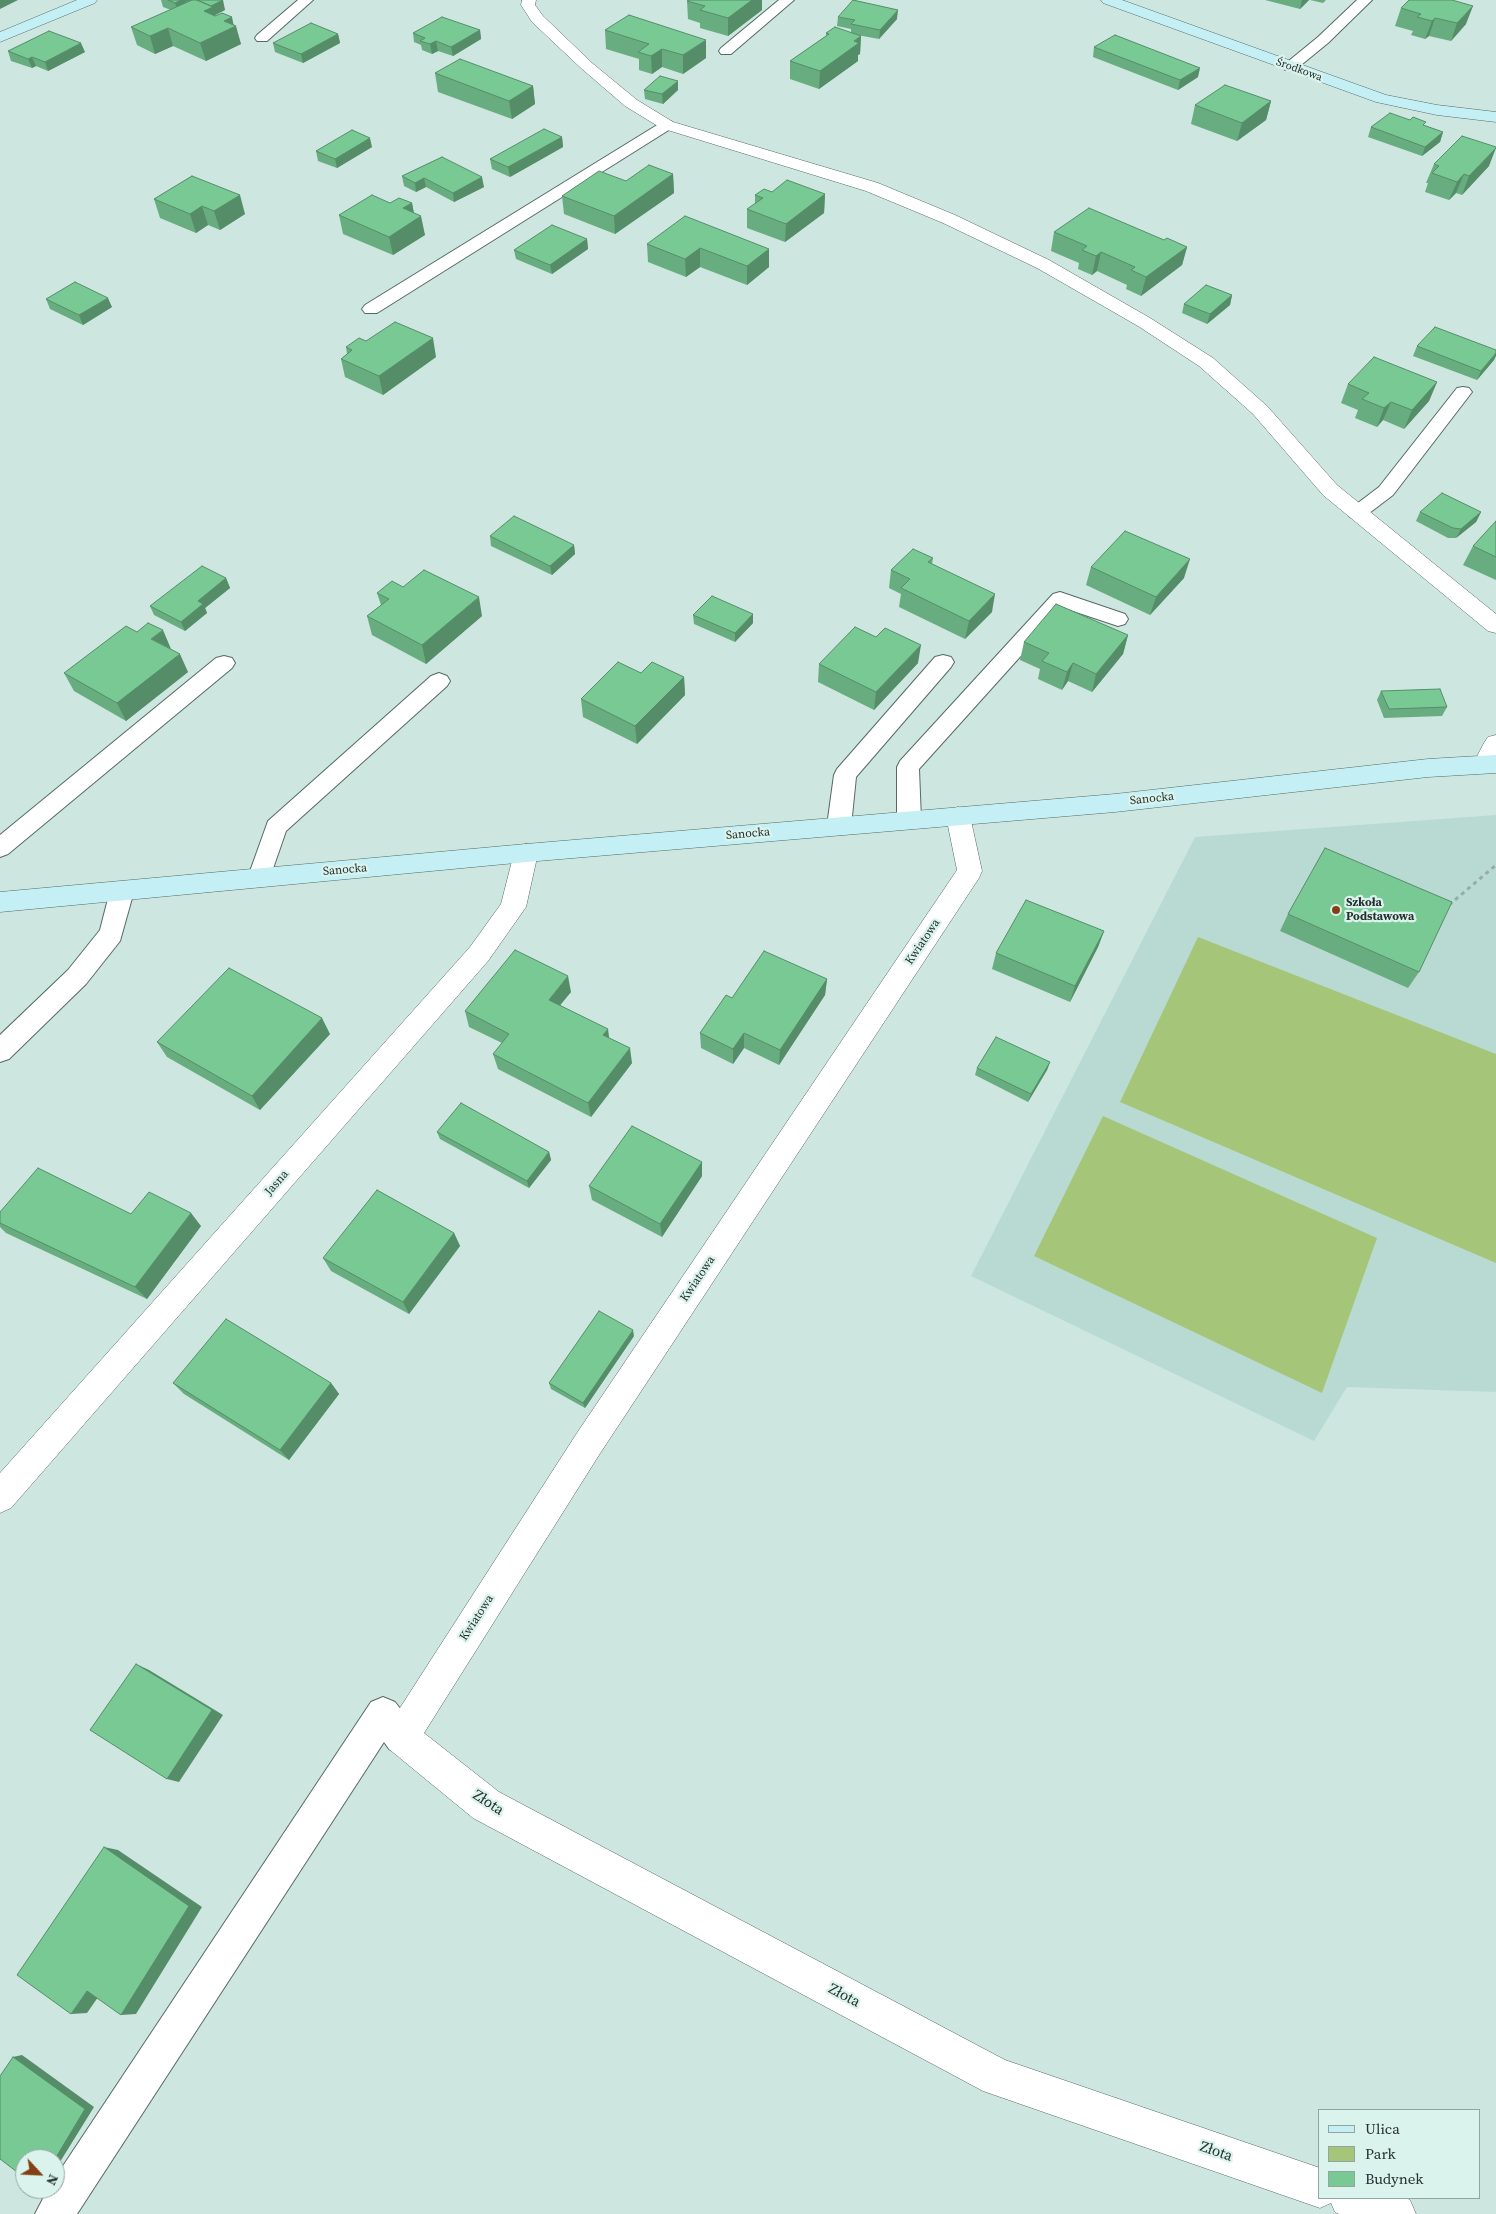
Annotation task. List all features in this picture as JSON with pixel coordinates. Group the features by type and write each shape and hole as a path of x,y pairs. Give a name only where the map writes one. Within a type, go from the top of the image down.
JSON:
{"street":[{"path":"0,38 90,0"},
{"path":"528,0 528,5 537,19 587,66 631,103 667,125 872,188 949,219 1043,264 1144,322 1206,362 1260,410 1330,490 1496,626"},
{"name":"Środkowa","path":"1108,0 1382,99 1437,110 1496,117"},
{"path":"1490,764 1496,743"},
{"name":"Sanocka","path":"0,902 526,853 1115,803 1428,768 1490,764"},
{"name":"Kwiatowa","path":"401,1737 594,1436 970,871 958,816"},
{"name":"Jasna","path":"0,1497 479,954 513,907 526,853"},
{"name":"Złota","path":"401,1737 486,1805 997,2077 1318,2187"},
{"path":"1352,2199 1396,2214"}],"lane":[{"path":"262,38 306,0"},
{"path":"726,51 787,0"},
{"path":"1290,67 1323,40 1365,0"},
{"path":"371,309 667,125"},
{"path":"1357,513 1386,491 1463,392"},
{"path":"910,820 908,767 1060,599 1118,619"},
{"path":"839,826 845,775 943,662"},
{"path":"0,848 224,663"},
{"path":"260,878 276,827 439,681"},
{"path":"0,1051 77,977 112,934 122,891"},
{"path":"54,2214 383,1714 401,1737"}],"path":[{"path":"1444,909 1496,865"}],"shaded area":[{"path":"1496,815 1496,1392 1347,1387 1314,1441 971,1276 1195,837"}],"green space":[{"path":"1198,937 1496,1054 1496,1263 1120,1102"},
{"path":"1103,1116 1377,1238 1322,1393 1034,1256"}],"building":[{"path":"168,0 181,0 175,3"},
{"path":"192,0 197,0 213,7 204,11 215,16 222,13 232,17 224,21 236,26 200,43 168,28 150,36 131,27"},
{"path":"197,0 223,0 211,6"},
{"path":"752,0 728,18 700,10 705,6 687,1"},
{"path":"853,0 898,10 880,30 851,24 855,20 838,17"},
{"path":"1409,0 1452,0 1473,6 1457,23 1435,18 1432,21 1417,17 1421,14 1401,8"},
{"path":"629,15 706,40 683,55 662,49 651,56 638,52 649,44 605,30"},
{"path":"442,17 480,30 451,47 436,41 430,44 420,41 425,38 413,33"},
{"path":"311,23 338,34 301,54 273,43"},
{"path":"835,27 861,36 854,41 859,43 820,71 790,61 829,34 826,33"},
{"path":"49,31 81,43 45,62 32,57 28,59 8,51"},
{"path":"1115,35 1200,68 1180,80 1094,47"},
{"path":"460,59 533,86 509,101 435,73"},
{"path":"660,76 678,81 662,94 644,90"},
{"path":"1225,85 1271,101 1242,123 1195,105"},
{"path":"1390,113 1410,120 1413,117 1426,122 1423,125 1443,132 1425,147 1371,127"},
{"path":"544,129 562,137 508,167 490,159"},
{"path":"352,130 370,138 335,159 316,151"},
{"path":"1462,136 1496,148 1469,176 1464,174 1457,182 1432,173 1439,166 1434,164"},
{"path":"442,157 482,177 453,193 424,178 415,183 402,176"},
{"path":"649,165 673,174 614,216 562,196 599,171 626,181"},
{"path":"192,176 240,195 214,211 202,206 190,214 154,199"},
{"path":"787,180 825,194 786,224 747,209 763,198 755,195 764,189 772,192"},
{"path":"372,195 390,203 399,198 412,203 403,208 421,216 389,237 339,215"},
{"path":"1089,208 1164,240 1167,238 1187,247 1146,277 1131,270 1135,267 1101,252 1096,256 1082,250 1087,246 1054,232"},
{"path":"685,216 769,249 747,266 700,248 685,259 647,244"},
{"path":"552,225 587,239 550,265 514,250"},
{"path":"75,282 108,298 79,315 46,299"},
{"path":"1206,285 1232,295 1210,314 1184,304"},
{"path":"395,322 433,338 379,376 341,359 352,350 346,347 359,338 366,341"},
{"path":"1435,327 1496,350 1496,353 1481,371 1417,346"},
{"path":"1374,357 1437,382 1412,410 1391,402 1384,408 1362,399 1369,393 1348,384"},
{"path":"1442,493 1481,512 1461,529 1453,528 1420,512"},
{"path":"514,516 574,545 550,566 490,536"},
{"path":"1496,521 1496,557 1473,546"},
{"path":"1125,531 1190,559 1156,597 1091,567"},
{"path":"913,549 933,558 928,562 995,594 969,621 901,588 910,579 891,570"},
{"path":"202,566 226,578 198,601 203,604 181,622 150,606"},
{"path":"424,570 479,597 422,645 367,616 389,599 377,593 392,581 403,587"},
{"path":"712,596 753,614 735,633 693,615"},
{"path":"1056,604 1128,635 1096,674 1073,663 1067,672 1042,661 1049,653 1024,642"},
{"path":"148,623 163,630 151,639 180,654 117,703 64,673 126,626 137,632"},
{"path":"855,627 876,637 885,628 921,645 876,692 819,664"},
{"path":"618,662 641,673 652,662 684,677 635,726 581,699"},
{"path":"1440,689 1447,707 1389,709 1381,691"},
{"path":"1325,848 1452,902 1419,972 1288,914"},
{"path":"1026,900 1104,931 1075,986 996,953"},
{"path":"515,950 568,976 549,1000 608,1029 603,1035 630,1048 588,1103 493,1054 509,1034 465,1011"},
{"path":"764,951 827,979 780,1050 744,1033 733,1049 700,1033 726,995 732,998"},
{"path":"229,968 322,1018 252,1096 157,1042"},
{"path":"996,1037 1050,1062 1031,1094 977,1068"},
{"path":"461,1103 549,1152 527,1181 437,1132"},
{"path":"632,1126 702,1162 660,1224 589,1186"},
{"path":"38,1168 131,1214 149,1192 191,1213 135,1287 0,1223 0,1212"},
{"path":"377,1190 454,1233 403,1302 323,1258"},
{"path":"599,1311 633,1330 583,1403 549,1383"},
{"path":"226,1319 331,1383 280,1450 173,1383"},
{"path":"136,1664 212,1710 167,1779 90,1730"},
{"path":"104,1847 189,1906 121,2015 87,1991 71,2014 17,1975"},
{"path":"13,2057 85,2109 61,2149 15,2149 15,2170 0,2159 0,2076"}],"place":[{"name":"Szkoła Podstawowa","path":"1336,910"}]}
